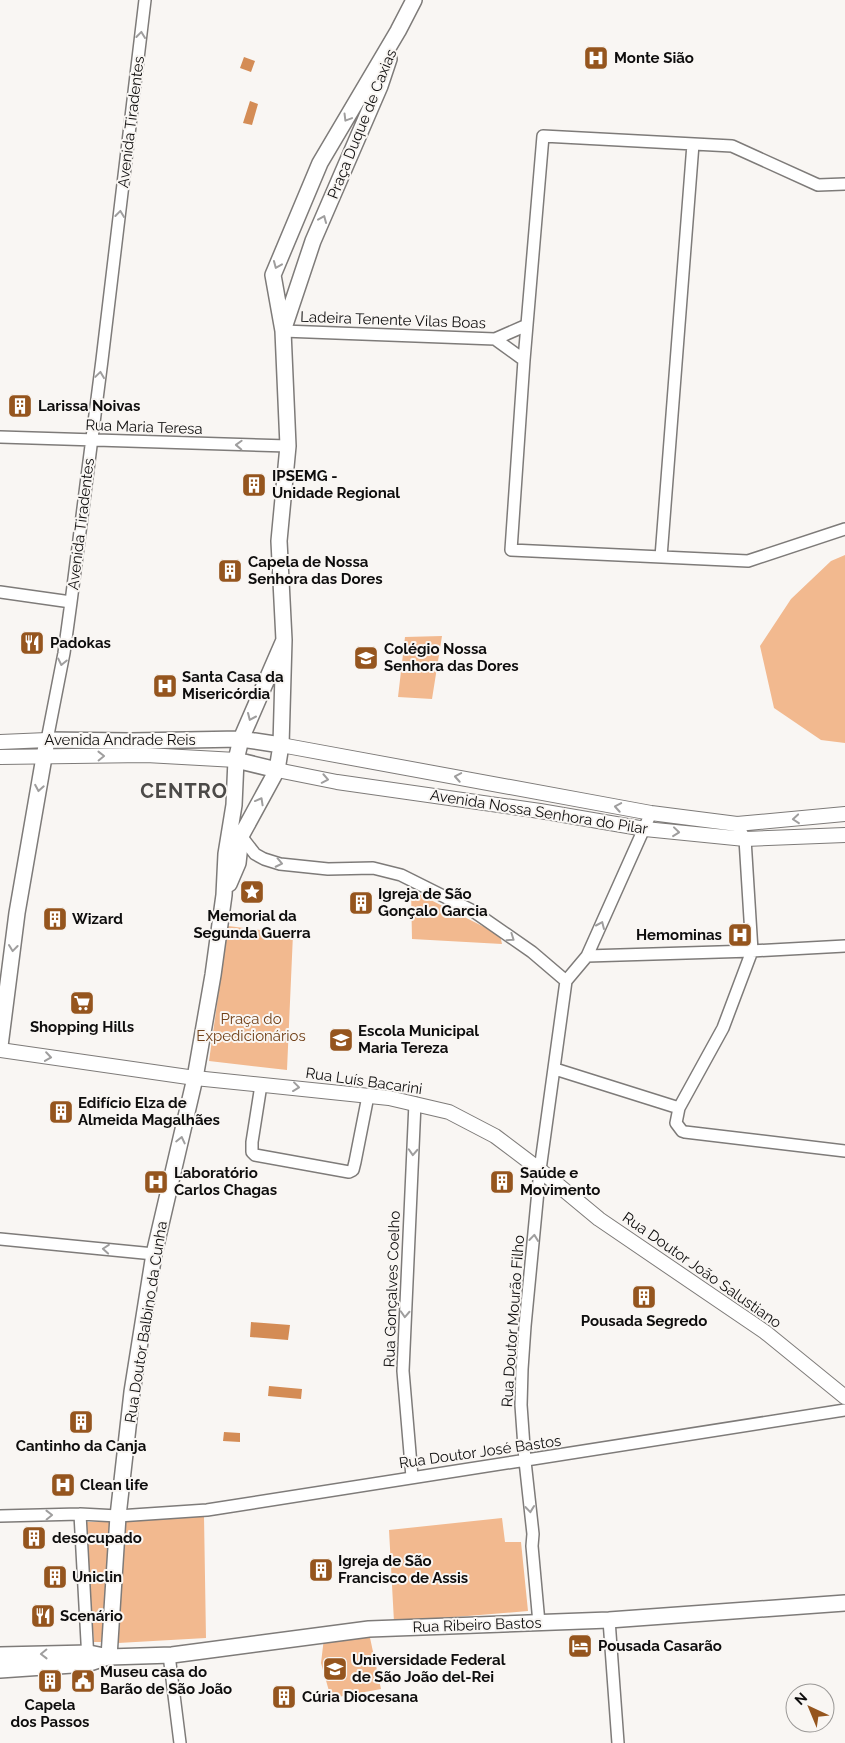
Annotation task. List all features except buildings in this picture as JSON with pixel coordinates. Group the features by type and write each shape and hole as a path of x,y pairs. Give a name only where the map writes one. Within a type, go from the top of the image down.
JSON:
{"main road":[{"path":"398,31 414,0"},
{"name":"Praça Duque de Caxias","path":"283,330 273,275 320,163 398,31"},
{"name":"Praça Duque de Caxias","path":"283,330 313,241 380,86 398,31"},
{"path":"241,836 277,770 281,745 284,640 280,541 288,446 283,330"},
{"path":"224,894 226,854 234,806 236,760 241,739 284,640"},
{"name":"Avenida Andrade Reis","path":"47,740 241,739"},
{"name":"Avenida Nossa Senhora do Pilar","path":"241,739 281,745"},
{"name":"Avenida Tiradentes","path":"0,1048 17,913 47,740"},
{"name":"Avenida Nossa Senhora do Pilar","path":"236,760 277,770"},
{"path":"224,894 238,863 241,836 234,806"},
{"name":"Rua Doutor Balbino da Cunha","path":"109,1657 118,1516 132,1392 154,1254 195,1078 212,984 224,894"},
{"name":"Rua Ribeiro Bastos","path":"88,1659 169,1655 369,1629 609,1620 845,1603"},
{"path":"0,1655 88,1659"},
{"path":"0,1670 88,1659"}],"street":[{"name":"Avenida Tiradentes","path":"47,740 64,654 71,602 104,350 145,0"},
{"path":"845,184 818,185 732,146 542,136 511,550 748,561 845,529"},
{"path":"661,557 693,144"},
{"path":"495,339 527,325"},
{"name":"Ladeira Tenente Vilas Boas","path":"283,330 495,339 524,360"},
{"name":"Rua Maria Teresa","path":"0,437 288,446"},
{"path":"0,592 71,602"},
{"name":"Avenida Andrade Reis","path":"0,742 47,740"},
{"name":"Avenida Nossa Senhora do Pilar","path":"281,745 651,812 737,824 845,814"},
{"name":"Avenida Andrade Reis","path":"0,757 146,755 236,760"},
{"name":"Avenida Nossa Senhora do Pilar","path":"277,770 337,782 540,810 645,829 745,839 845,835"},
{"path":"241,836 255,854 280,864 328,869 373,868 401,875 473,911 532,952 566,980 587,956 651,812"},
{"path":"737,824 745,839 752,951 723,1028 679,1108 676,1123 685,1132 845,1151"},
{"path":"587,956 845,946"},
{"name":"Rua Doutor Mourão Filho","path":"539,1623 532,1546 533,1534 524,1461 521,1405 522,1368 540,1170 566,980"},
{"name":"Rua Luís Bacarini","path":"0,1048 195,1078 389,1098 415,1103 456,1115 495,1136 540,1170"},
{"path":"555,1069 679,1108"},
{"path":"260,1085 252,1152 255,1155 344,1172 353,1170 356,1162 368,1096"},
{"name":"Rua Gonçalves Coelho","path":"412,1477 403,1371 415,1103"},
{"name":"Rua Doutor João Salustiano","path":"540,1170 599,1220 765,1332 845,1397"},
{"path":"0,1239 154,1254"},
{"name":"Rua Doutor José Bastos","path":"0,1516 80,1514 118,1516 206,1510 845,1410"},
{"path":"80,1514 88,1659"},
{"path":"609,1620 618,1743"},
{"path":"169,1655 180,1743"}],"green space":[{"path":"845,555 845,743 821,740 774,708 760,646 791,599 831,561"},
{"path":"442,636 432,699 398,697 405,637"},
{"path":"411,890 500,935 502,944 412,939"},
{"name":"Praça do Expedicionários","path":"228,926 293,934 287,1070 209,1061"},
{"path":"204,1516 206,1638 118,1643 124,1522"},
{"path":"502,1518 505,1542 521,1542 528,1611 394,1622 389,1530"},
{"path":"85,1522 115,1522 104,1642 94,1642"},
{"path":"369,1633 381,1689 338,1697 329,1691 321,1663 324,1638"}],"shaded area":[{"path":"244,57 255,61 251,72 240,68"},
{"path":"250,101 258,104 252,125 243,123"},
{"path":"251,1322 290,1325 288,1340 250,1337"},
{"path":"269,1386 302,1389 301,1399 268,1396"},
{"path":"224,1432 240,1433 240,1442 223,1441"}],"place":[{"name":"Monte Sião","path":"596,58"},
{"name":"Larissa Noivas","path":"20,406"},
{"name":"IPSEMG - Unidade Regional","path":"254,485"},
{"name":"Capela de Nossa Senhora das Dores","path":"230,571"},
{"name":"Padokas","path":"32,643"},
{"name":"Colégio Nossa Senhora das Dores","path":"366,658"},
{"name":"Santa Casa da Misericórdia","path":"165,686"},
{"name":"Memorial da Segunda Guerra","path":"252,892"},
{"name":"Igreja de São Gonçalo Garcia","path":"361,903"},
{"name":"Wizard","path":"55,919"},
{"name":"Hemominas","path":"740,935"},
{"name":"Shopping Hills","path":"82,1003"},
{"name":"Escola Municipal Maria Tereza","path":"341,1040"},
{"name":"Edifício Elza de Almeida Magalhães","path":"61,1112"},
{"name":"Laboratório Carlos Chagas","path":"156,1182"},
{"name":"Saúde e Movimento","path":"502,1182"},
{"name":"Pousada Segredo","path":"644,1297"},
{"name":"Cantinho da Canja","path":"81,1422"},
{"name":"Clean life","path":"63,1485"},
{"name":"desocupado","path":"34,1538"},
{"name":"Igreja de São Francisco de Assis","path":"321,1570"},
{"name":"Uniclin","path":"55,1577"},
{"name":"Scenário","path":"43,1616"},
{"name":"Pousada Casarão","path":"580,1646"},
{"name":"Universidade Federal de São João del-Rei","path":"335,1669"},
{"name":"Capela dos Passos","path":"50,1681"},
{"name":"Museu casa do Barão de São João","path":"83,1681"},
{"name":"Cúria Diocesana","path":"284,1697"}],"district":[{"name":"CENTRO","path":"184,791"}]}
